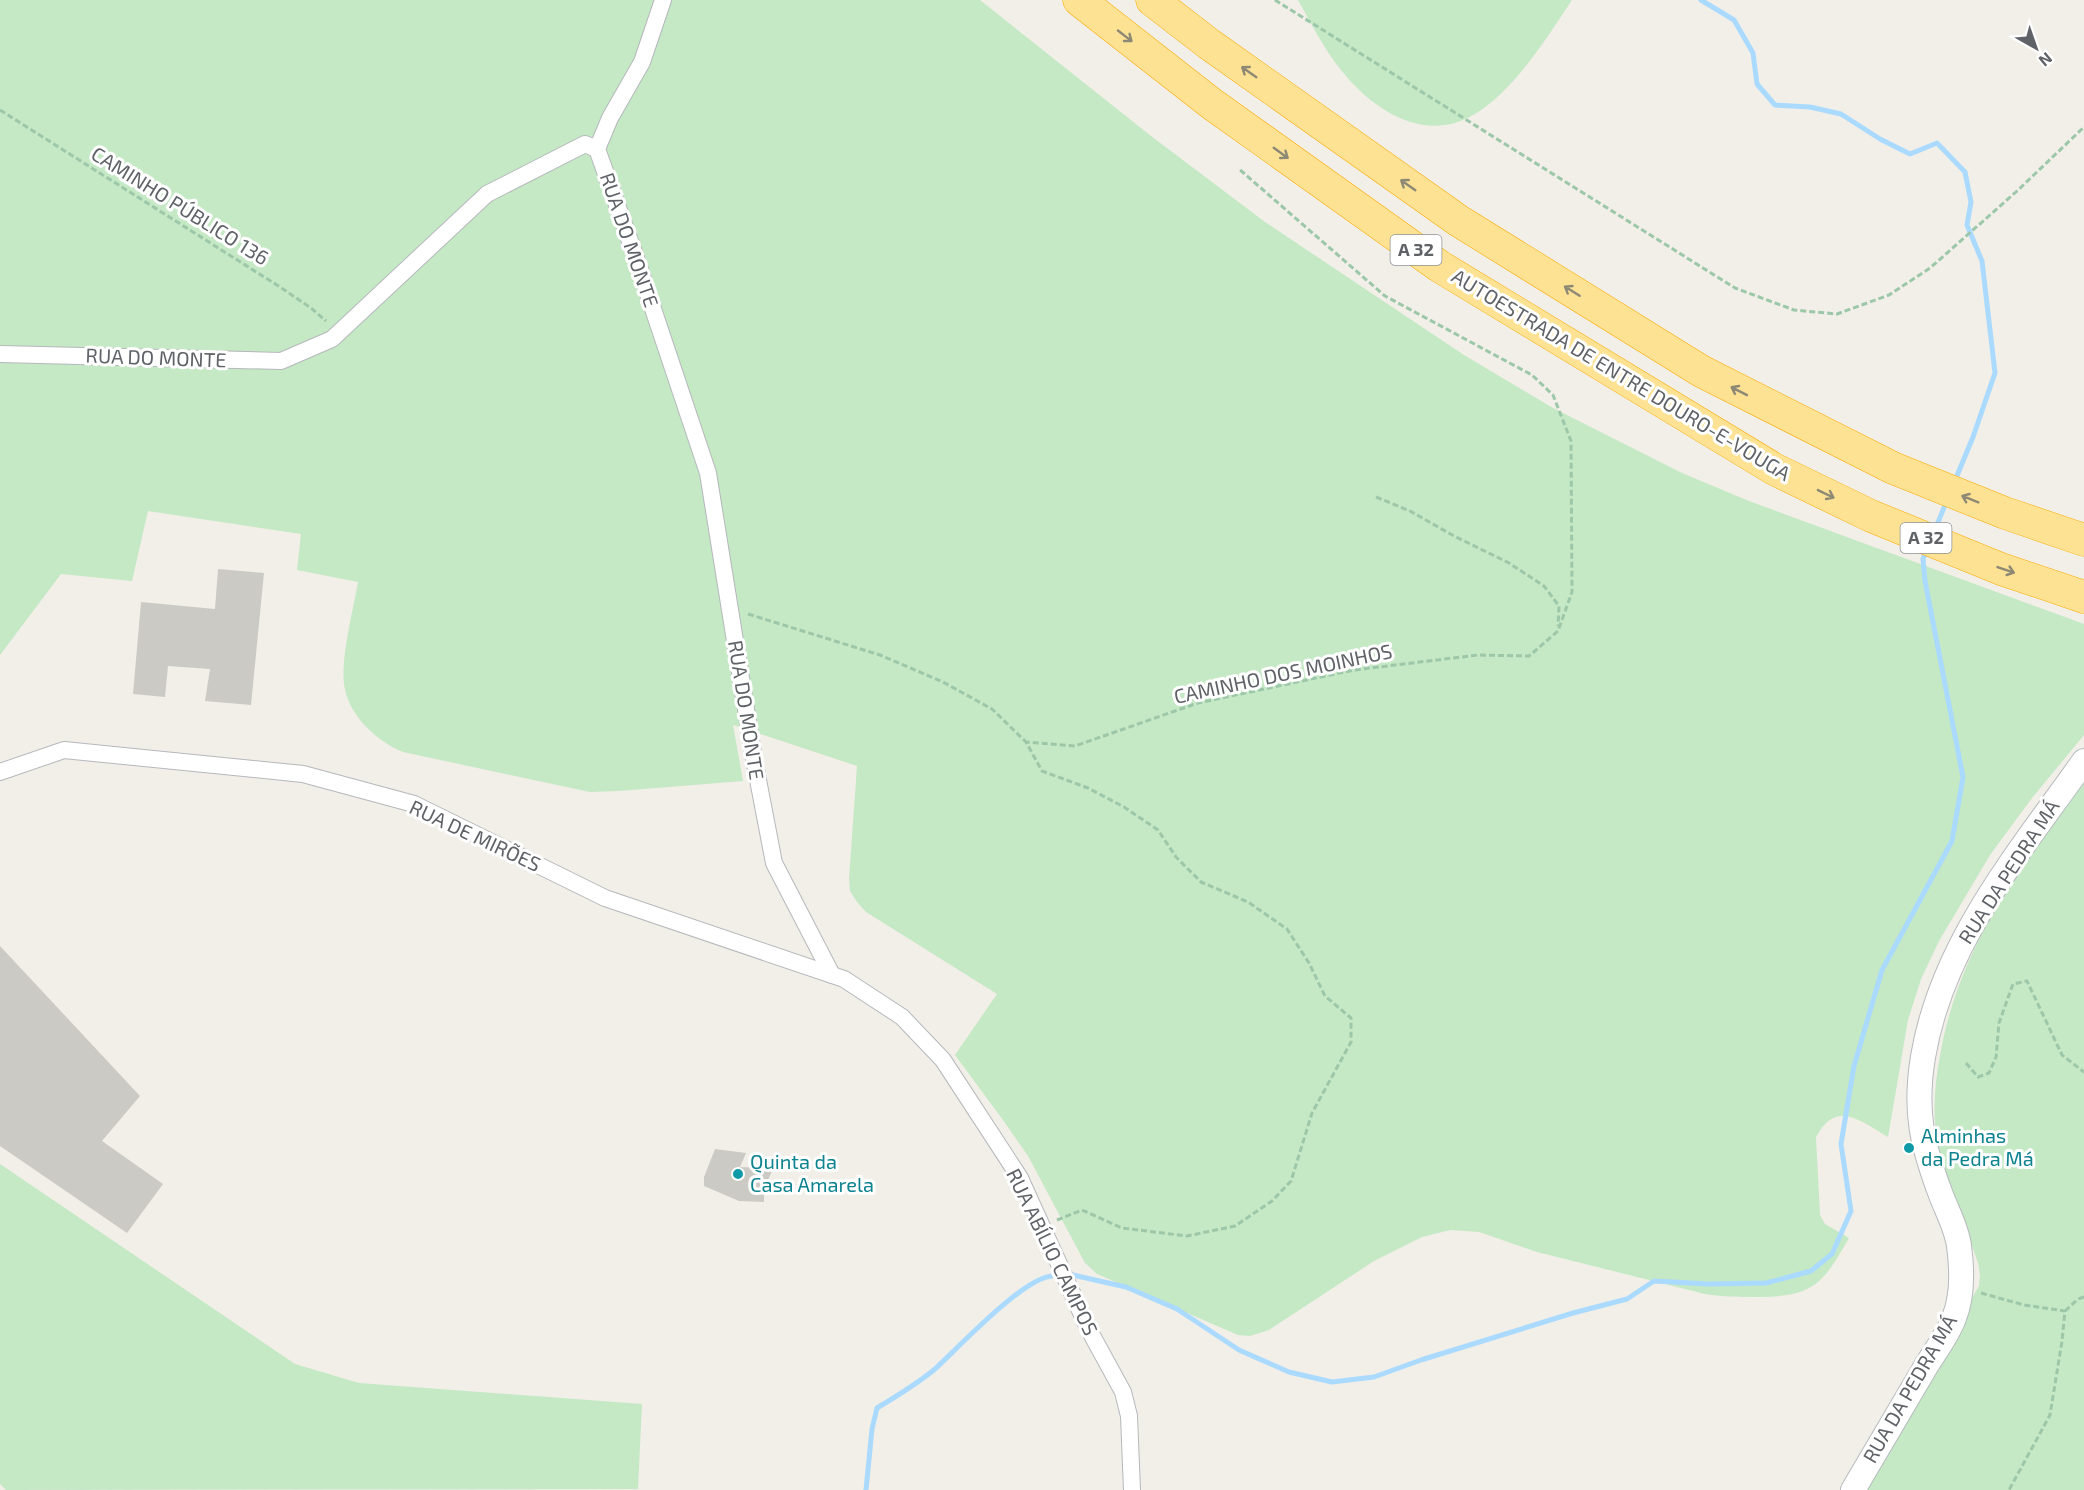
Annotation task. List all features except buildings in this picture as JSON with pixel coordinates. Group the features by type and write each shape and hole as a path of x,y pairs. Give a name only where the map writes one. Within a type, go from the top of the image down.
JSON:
{"highway":[{"name":"AUTOESTRADA DE ENTRE DOURO-E-VOUGA","path":"1079,0 1212,104 1439,266 1773,469 1871,516 1980,560 2084,597"},
{"name":"A 32","path":"1152,0 1209,44 1459,221 1701,371 1893,468 2006,513 2084,540"}],"main road":[{"name":"RUA DA PEDRA MÁ","path":"1853,1490 1954,1317 1961,1281 1959,1244 1928,1159 1918,1105 1929,1030 1948,969 1991,892 2084,761"}],"street":[{"path":"597,150 610,118 642,62 663,0"},
{"name":"RUA DO MONTE","path":"0,354 281,361 332,339 487,194 585,144 597,150 635,255 708,473 754,759 774,863 832,975"},
{"name":"RUA DE MIRÕES","path":"0,771 64,750 303,774 414,804 605,898 832,975"},
{"name":"RUA ABÍLIO CAMPOS","path":"832,975 844,979 902,1017 943,1060 1020,1178 1088,1328 1123,1392 1129,1416 1132,1490"}],"path":[{"path":"1275,0 1735,288 1794,310 1837,315 1889,295 1930,268 2016,192 2084,127"},
{"name":"CAMINHO PÚBLICO 136","path":"0,110 280,287 311,308 339,333"},
{"name":"CAMINHO DOS MOINHOS","path":"1026,742 1075,746 1198,704 1354,670 1478,655 1529,656 1558,631 1572,592 1573,493 1571,441 1553,395 1532,375 1385,296 1239,169"},
{"path":"1376,497 1410,511 1509,563 1544,586 1559,606 1558,631"},
{"path":"730,610 880,655 943,682 992,709 1026,742 1042,771 1088,788 1124,807 1158,830 1176,857 1201,882 1248,902 1287,929 1309,963 1325,996 1351,1018 1351,1042 1312,1113 1291,1181 1272,1201 1234,1226 1186,1236 1122,1228 1082,1210 1054,1221 1035,1213"},
{"path":"1966,1063 1978,1077 1989,1073 1996,1057 1999,1023 2013,984 2027,981 2062,1055 2084,1072"},
{"path":"1961,1281 1985,1295 2024,1305 2065,1311"},
{"path":"2008,1490 2050,1415 2065,1311 2078,1299 2084,1297"}],"green space":[{"path":"0,0 980,0 1151,136 1265,222 1464,355 1553,408 1682,473 1749,501 2084,624 2084,735 2032,798 1990,855 1939,941 1921,979 1908,1020 1888,1137 1859,1120 1840,1116 1824,1125 1816,1137 1820,1215 1825,1224 1849,1238 1832,1266 1815,1284 1793,1294 1760,1297 1719,1296 1537,1252 1479,1232 1450,1230 1422,1237 1374,1261 1269,1330 1250,1336 1238,1335 1097,1274 1085,1263 1028,1156 955,1055 997,994 866,912 850,891 857,766 733,725 743,781 590,792 403,752 383,741 365,726 351,706 344,684 344,660 358,582 297,570 301,534 148,511 132,581 61,574 0,655"},
{"path":"1298,0 1572,0 1529,62 1503,91 1475,114 1456,123 1437,126 1418,124 1400,118 1368,98 1335,62"},
{"path":"2084,780 2084,1490 1860,1490 1979,1286 1978,1263 1947,1179 1935,1127 1936,1079 1949,1017 1961,980 1995,910 2037,844"},
{"path":"0,1164 295,1364 359,1383 642,1404 638,1489 6,1490 0,1484"}],"waterway":[{"path":"1701,0 1734,20 1753,53 1757,84 1775,105 1810,107 1841,114 1880,139 1910,154 1937,143 1965,172 1971,202 1967,225 1982,261 1995,373 1954,483"},
{"path":"1935,530 1947,500"},
{"path":"1073,1275 1126,1287 1177,1309 1239,1350 1289,1372 1332,1382 1374,1377 1573,1313 1627,1299 1654,1281 1708,1284 1766,1283 1811,1271 1832,1254 1851,1211 1841,1144 1854,1066 1882,970 1952,841 1963,777 1925,581 1923,559 1927,549"},
{"path":"866,1490 872,1429 877,1408 935,1369 975,1330 1025,1288 1052,1276"}],"place":[{"name":"Alminhas da Pedra Má","path":"1909,1148"},
{"name":"Quinta da Casa Amarela","path":"738,1174"}]}
